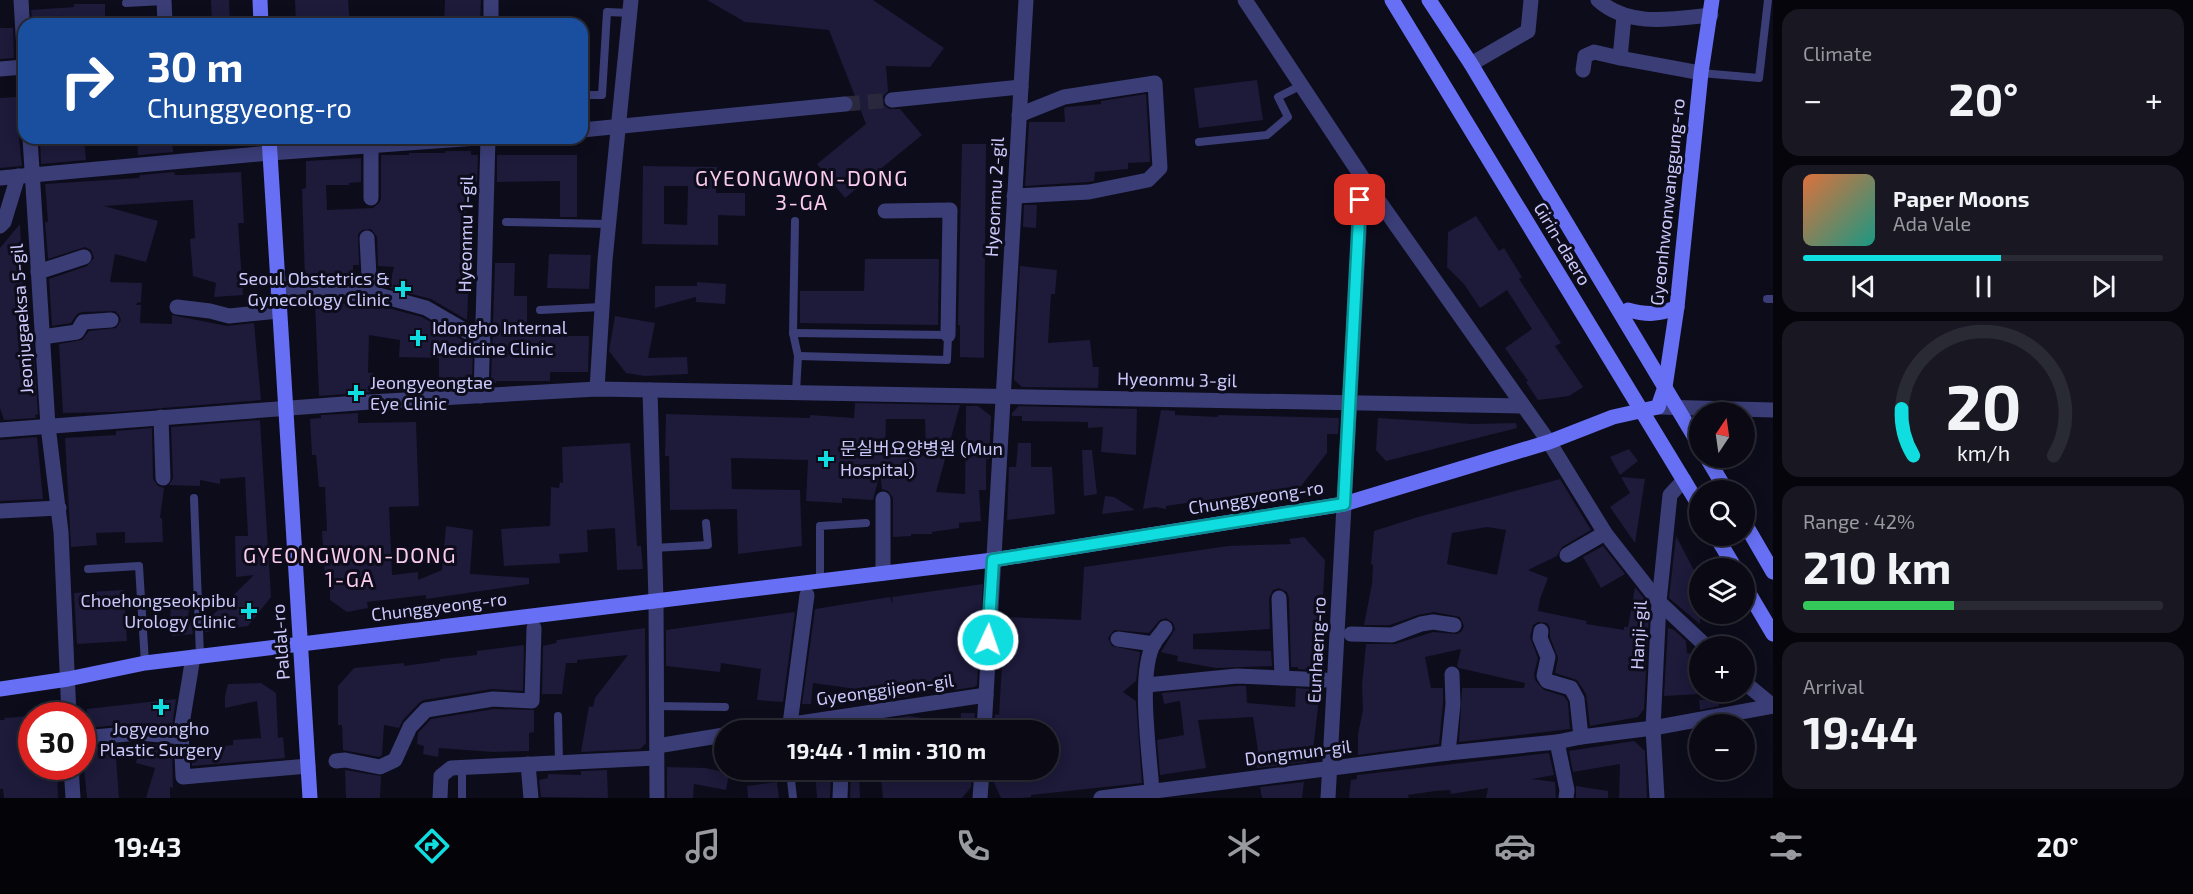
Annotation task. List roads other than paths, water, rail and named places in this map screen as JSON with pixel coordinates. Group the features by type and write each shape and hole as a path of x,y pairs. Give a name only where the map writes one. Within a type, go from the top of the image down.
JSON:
{"street":[{"path":"21,0 22,18"},
{"path":"260,0 261,18"},
{"path":"491,0 491,18"},
{"name":"Hyeonmu 2-gil","path":"993,560 1026,0"},
{"path":"1245,0 1362,177 1549,442 1605,533 1659,602 1695,636"},
{"name":"Girin-daero","path":"1392,0 1689,488"},
{"name":"Girin-daero","path":"1429,0 1471,64 1689,428"},
{"path":"1471,64 1528,31 1531,0"},
{"path":"1598,0 1624,16 1655,20 1711,8"},
{"path":"164,1 165,18"},
{"path":"597,390 608,224 631,7"},
{"name":"Gyeonhwonwanggung-ro","path":"1658,407 1665,387 1677,307 1701,73 1711,8"},
{"path":"1620,58 1624,16"},
{"path":"1583,70 1585,56 1594,52 1701,73"},
{"path":"0,69 18,68"},
{"path":"1014,196 1089,192 1148,180 1160,168 1155,83 1064,97 1019,115"},
{"path":"892,100 1021,87"},
{"path":"588,130 845,104"},
{"name":"Jeonjugaeksa 5-gil","path":"29,144 25,175 38,273 48,426 62,532 69,702"},
{"path":"0,178 150,164 269,146 398,144"},
{"name":"Hyeonmu 1-gil","path":"481,396 488,144"},
{"name":"Paldal-ro","path":"269,146 310,798"},
{"path":"371,198 372,146"},
{"path":"0,226 4,222 25,175"},
{"path":"1344,504 1362,177"},
{"path":"885,211 950,210 948,335"},
{"path":"367,238 370,296"},
{"path":"38,273 84,257"},
{"path":"278,292 370,296 375,294 426,308 483,341"},
{"path":"1622,315 1628,310 1652,315 1663,314 1677,307"},
{"path":"177,308 210,311 229,316 279,311"},
{"path":"42,337 77,332 83,322 111,320"},
{"path":"0,430 285,408 597,390 1002,395"},
{"path":"650,390 656,601 657,798"},
{"name":"Hyeonmu 3-gil","path":"1002,395 1523,406"},
{"path":"1658,407 1773,410"},
{"name":"Chunggyeong-ro","path":"0,689 68,679 146,663 993,560 1344,504 1549,442 1612,417 1658,407"},
{"path":"161,417 163,478"},
{"name":"Hanji-gil","path":"1657,798 1653,728 1659,602 1670,495 1684,480"},
{"path":"883,499 883,573"},
{"name":"Eunhaeng-ro","path":"1328,798 1344,504"},
{"path":"0,511 58,508"},
{"path":"1567,555 1605,533"},
{"path":"1755,541 1773,572"},
{"path":"985,720 993,560"},
{"path":"791,720 807,595"},
{"path":"1279,598 1282,678"},
{"path":"1755,604 1773,634"},
{"name":"Eunhaeng-ro","path":"1351,634 1392,635 1433,622 1454,625"},
{"path":"336,761 345,760 380,767 395,760 410,727 426,710 493,699 531,701 534,628"},
{"path":"1152,792 1147,672 1154,644 1165,628"},
{"path":"1541,631 1540,638 1548,657 1544,676 1547,681 1571,688 1577,699 1581,737"},
{"path":"1118,639 1154,644"},
{"path":"196,657 182,737 183,777 308,766"},
{"path":"1448,753 1453,704 1452,674"},
{"path":"1147,685 1237,676 1325,680"},
{"path":"1755,691 1773,706"},
{"name":"Gyeonggijeon-gil","path":"817,720 986,695"},
{"name":"Dongmun-gil","path":"1108,798 1448,753 1557,742 1653,728 1773,706"},
{"path":"96,737 140,733 182,737"},
{"path":"440,798 441,776 451,768 559,763 657,752 714,738"},
{"path":"1557,742 1567,790 1566,798"},
{"path":"528,764 531,798"},
{"path":"72,780 73,798"},
{"path":"840,798 841,780"},
{"path":"980,798 981,780"}],"lane":[{"path":"1701,73 1759,78 1768,0"},
{"path":"126,3 164,1"},
{"path":"588,95 602,95 607,12 631,7"},
{"path":"1199,142 1267,135 1288,117 1278,96 1302,85"},
{"path":"795,221 793,333 798,356 796,392"},
{"path":"506,222 608,224"},
{"path":"540,310 602,307"},
{"path":"793,333 948,335 947,360 798,356"},
{"path":"195,498 196,657"},
{"path":"653,548 708,545 706,523"},
{"path":"820,580 820,526 866,523"},
{"path":"88,569 139,566 146,663"},
{"path":"656,706 725,706"},
{"path":"558,716 559,763"},
{"path":"462,768 462,798"},
{"path":"791,780 793,798"}],"tunnel":[{"path":"845,104 892,100"}],"place":[{"name":"Seoul Obstetrics & Gynecology Clinic","path":"403,289"},
{"name":"Idongho Internal Medicine Clinic","path":"418,338"},
{"name":"Jeongyeongtae Eye Clinic","path":"356,393"},
{"name":"문실버요양병원 (Mun Hospital)","path":"826,459"},
{"name":"Choehongseokpibu Urology Clinic","path":"249,611"},
{"name":"Jogyeongho Plastic Surgery","path":"161,707"}],"district":[{"name":"GYEONGWON-DONG 3-GA","path":"802,191"},
{"name":"GYEONGWON-DONG 1-GA","path":"350,568"}]}
